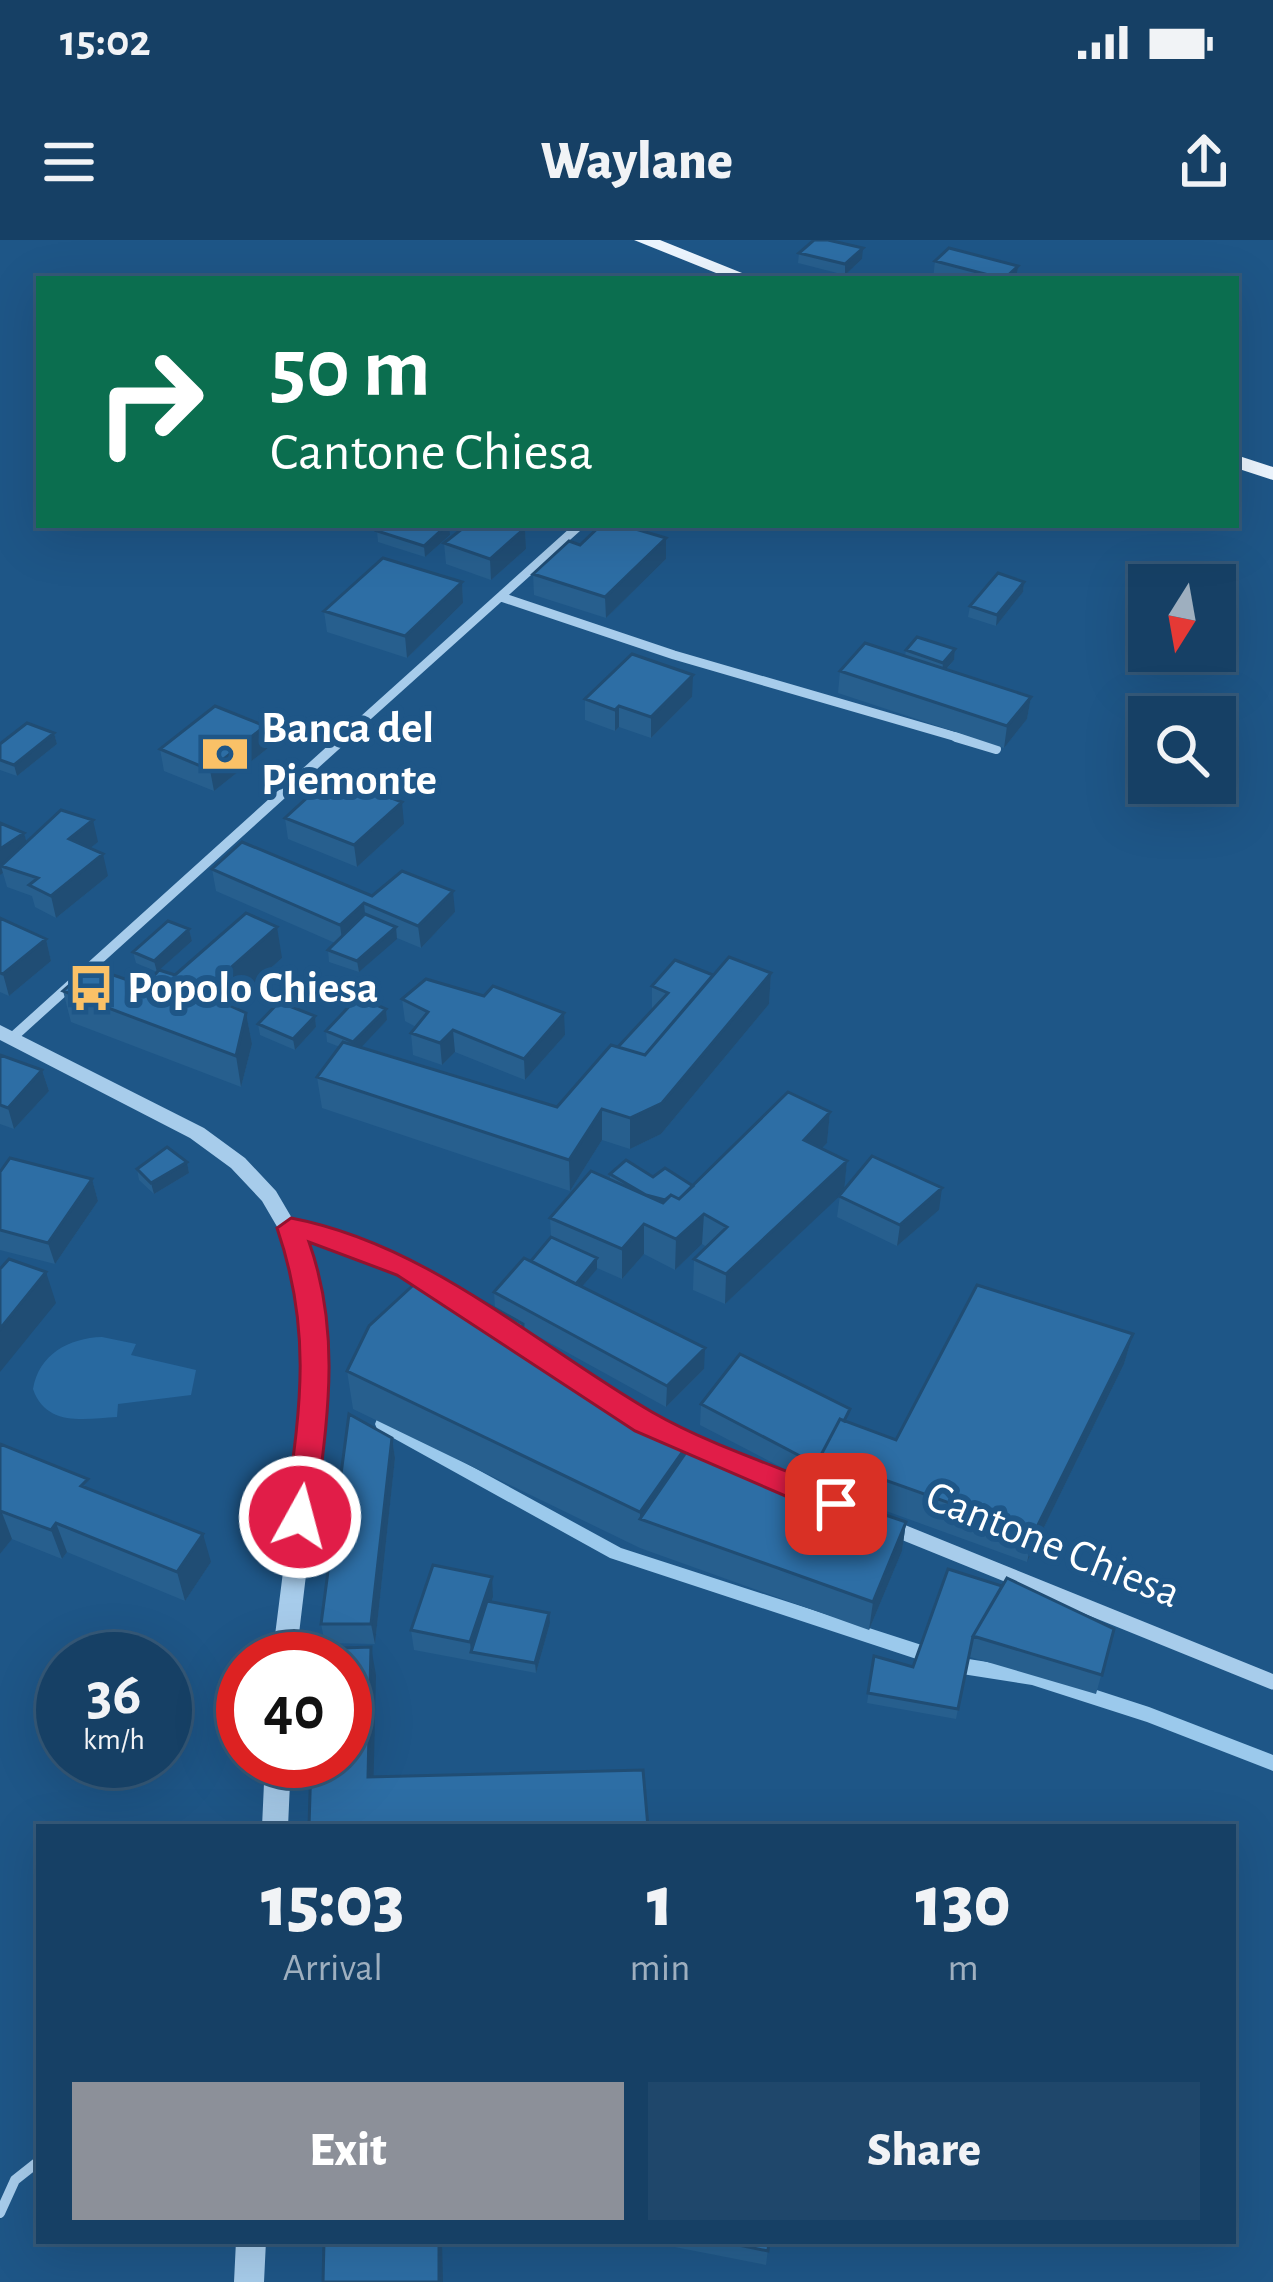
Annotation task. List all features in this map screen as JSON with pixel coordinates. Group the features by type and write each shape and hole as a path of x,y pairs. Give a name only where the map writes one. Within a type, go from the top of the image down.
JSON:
{"main road":[{"path":"643,240 740,276"},
{"path":"1239,461 1273,474"}],"street":[{"path":"287,1632 318,1382 308,1278 291,1228 238,1163 197,1133 6,1035 577,528"},
{"path":"501,597 674,655 995,749"},
{"path":"291,1228 351,1244 406,1268 451,1295"},
{"name":"Cantone Chiesa","path":"646,1423 1273,1682"},
{"path":"274,1824 276,1788"},
{"path":"249,2282 251,2244"}],"lane":[{"path":"0,2213 15,2180 36,2163"}],"shaded area":[{"path":"102,1337 136,1344 131,1355 196,1370 191,1395 118,1404 117,1417 68,1418 47,1410 33,1389 42,1366 67,1345"}],"building":[{"path":"814,240 863,248 845,264 799,253"},
{"path":"949,248 1018,266 1007,276 992,276 935,261"},
{"path":"380,528 444,528 424,546 377,531"},
{"path":"463,528 525,528 490,559 444,543"},
{"path":"598,528 632,528 666,538 605,597 533,574 569,541 580,545"},
{"path":"383,558 462,582 405,636 324,611"},
{"path":"998,573 1024,582 997,615 970,606"},
{"path":"917,637 955,649 943,663 906,650"},
{"path":"865,643 1031,697 1007,726 840,671"},
{"path":"632,654 693,675 651,717 585,699"},
{"path":"215,706 265,726 210,770 160,749"},
{"path":"27,723 54,733 14,765 0,760 0,744"},
{"path":"332,775 402,802 354,845 285,818"},
{"path":"61,810 93,820 69,839 103,854 51,896 29,885 38,878 1,866"},
{"path":"0,823 24,833 0,849"},
{"path":"242,842 372,896 402,871 453,891 418,926 364,903 340,925 212,869"},
{"path":"246,913 277,927 202,993 246,1013 236,1056 63,991 90,967 145,986 159,970 175,975"},
{"path":"365,914 396,927 357,961 328,950"},
{"path":"0,918 46,939 3,974 0,973"},
{"path":"168,921 189,929 154,961 133,952"},
{"path":"729,957 771,973 662,1103 630,1118 602,1109 569,1160 317,1077 343,1042 557,1107 611,1045 645,1055"},
{"path":"675,960 713,975 645,1055 618,1047 668,993 652,986"},
{"path":"426,979 484,996 493,986 564,1013 524,1059 453,1030 440,1043 411,1033 428,1012 402,999"},
{"path":"358,997 386,1009 353,1042 326,1031"},
{"path":"279,1002 315,1016 293,1039 258,1024"},
{"path":"0,1055 42,1070 8,1108 0,1105"},
{"path":"788,1092 830,1112 804,1140 847,1161 726,1274 694,1259 727,1227 704,1214 676,1239 644,1224 622,1249 550,1218 591,1171 663,1203 671,1195 679,1199"},
{"path":"167,1147 187,1162 151,1183 137,1169"},
{"path":"872,1156 942,1188 900,1225 839,1196"},
{"path":"10,1158 92,1179 48,1243 0,1230 0,1172"},
{"path":"626,1160 653,1177 665,1168 693,1186 679,1199 646,1195 610,1174"},
{"path":"551,1237 597,1258 576,1284 531,1261"},
{"path":"524,1258 705,1348 667,1386 494,1292"},
{"path":"9,1259 46,1272 0,1329 0,1269"},
{"path":"422,1277 459,1299 468,1293 523,1324 522,1338 688,1444 640,1512 347,1371 369,1326"},
{"path":"977,1285 1133,1334 1034,1533 820,1457 840,1419 896,1440"},
{"path":"740,1354 850,1409 844,1421 840,1419 819,1466 701,1404"},
{"path":"349,1414 392,1438 371,1624 321,1624"},
{"path":"0,1444 88,1479 81,1486 203,1534 177,1572 56,1523 51,1530 0,1511"},
{"path":"687,1451 850,1523 862,1507 906,1522 873,1602 640,1519"},
{"path":"433,1565 492,1577 470,1642 411,1630"},
{"path":"948,1569 1002,1586 973,1636 958,1709 868,1693 874,1656 913,1667"},
{"path":"1007,1578 1114,1629 1102,1675 973,1636"},
{"path":"487,1601 549,1613 535,1663 471,1652"},
{"path":"643,1770 648,1824 309,1824 310,1788 372,1788 372,1777"},
{"path":"324,2244 439,2244 439,2282 323,2282"},
{"path":"734,2244 769,2244 768,2251"}],"waterway":[{"path":"383,1424 616,1553 962,1666 1032,1677 1273,1763"}],"place":[{"name":"Banca del Piemonte","path":"225,754"},
{"name":"Popolo Chiesa","path":"91,988"}],"route":[{"path":"300,1517 318,1382 308,1278 291,1228 323,1234 406,1268 646,1423 836,1504"}]}
